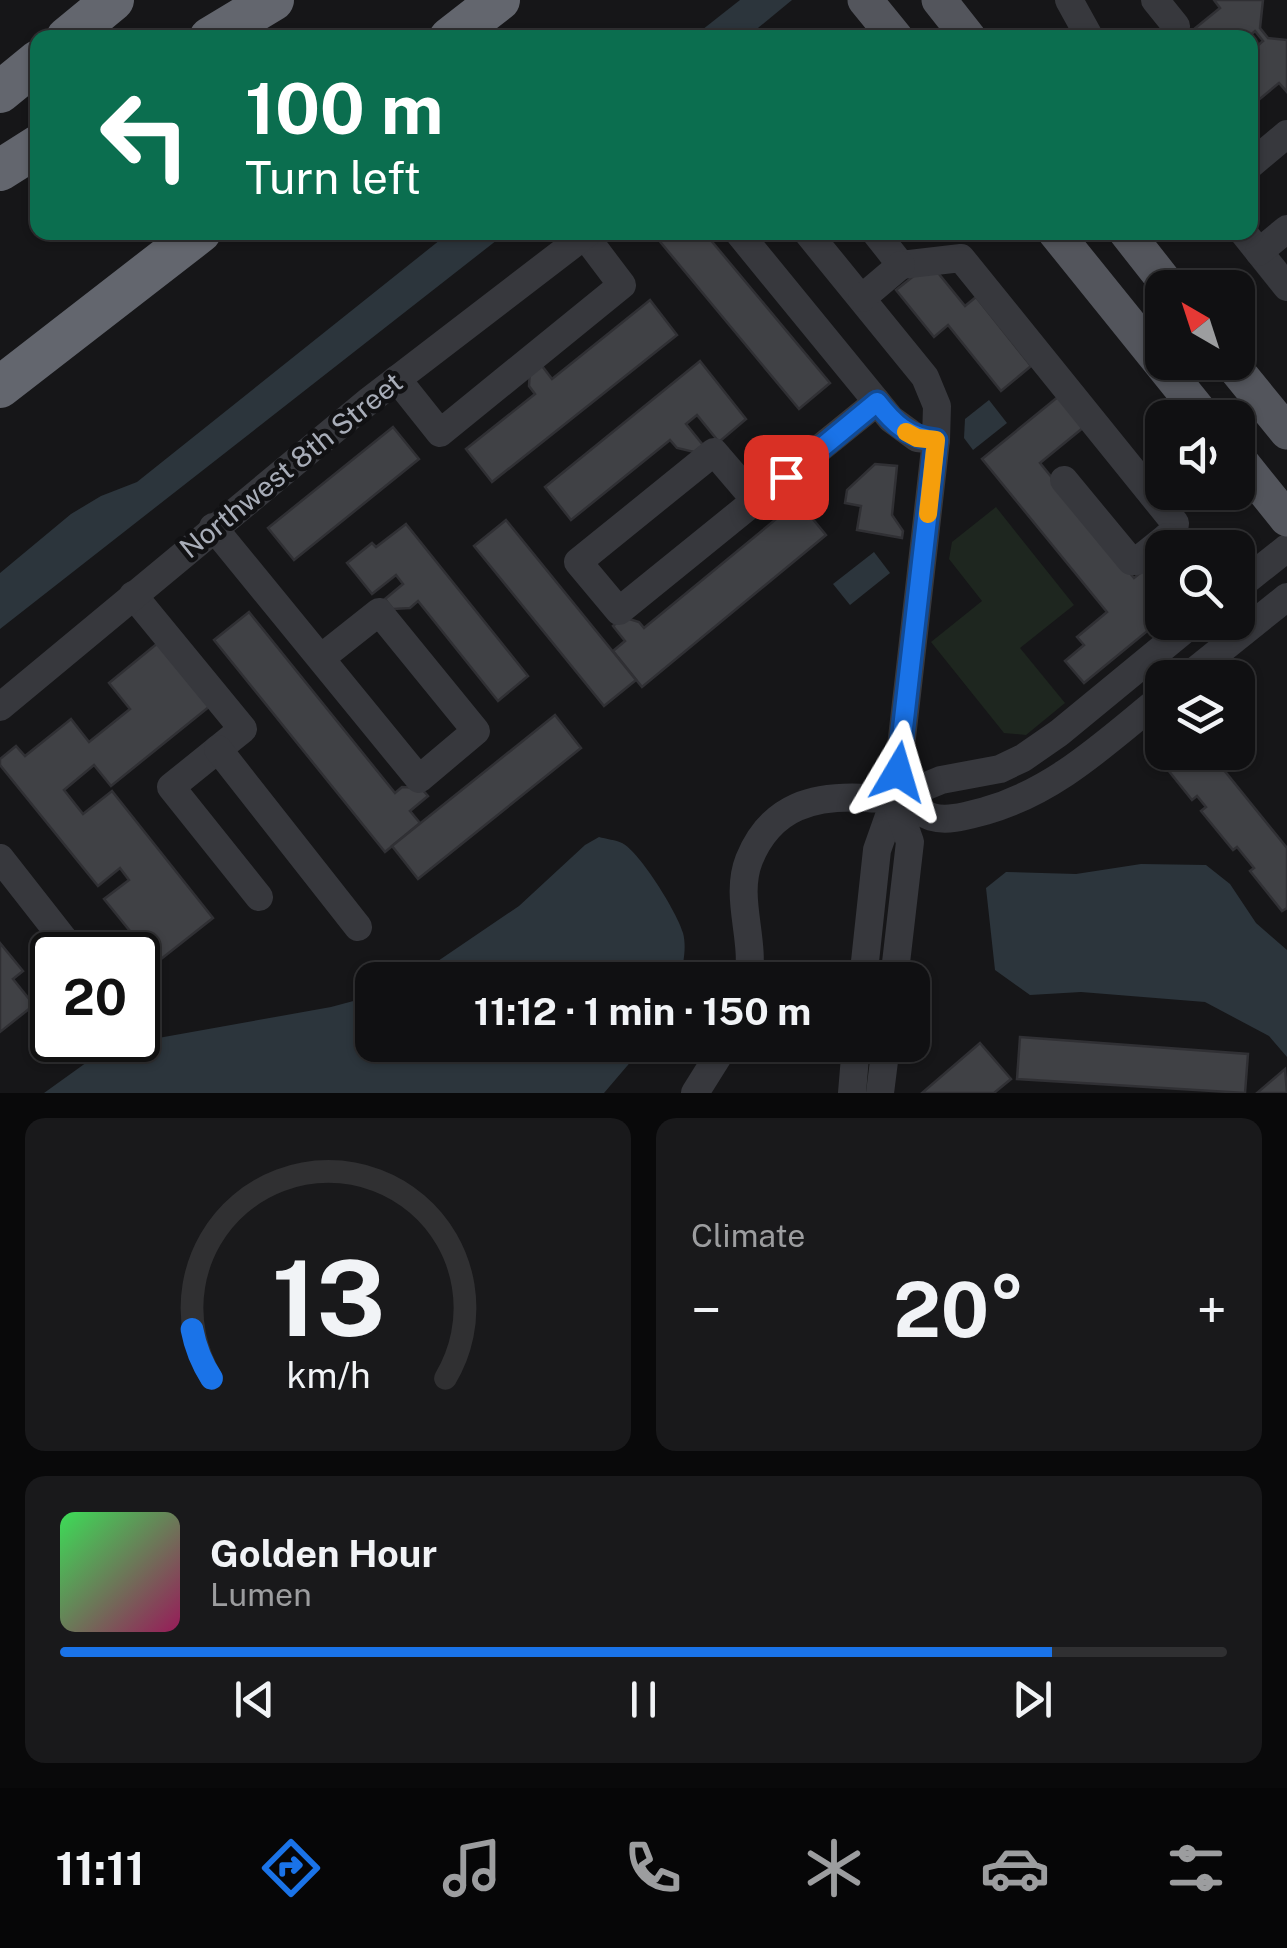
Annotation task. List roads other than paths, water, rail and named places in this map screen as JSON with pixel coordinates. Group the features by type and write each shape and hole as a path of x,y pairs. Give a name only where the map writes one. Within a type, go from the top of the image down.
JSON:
{"highway":[{"path":"76,30 112,0"},
{"path":"223,30 273,0"},
{"path":"460,30 498,0"},
{"path":"0,92 30,68"},
{"path":"0,170 30,151"},
{"path":"0,387 190,240"}],"main road":[{"path":"866,0 890,30"},
{"path":"939,0 963,30"},
{"path":"1061,240 1190,400"},
{"path":"1132,240 1156,270"},
{"path":"1245,380 1287,432"},
{"path":"1255,479 1287,519"}],"street":[{"path":"1069,0 1086,30"},
{"path":"1155,0 1176,26"},
{"path":"1258,158 1287,134"},
{"path":"1258,239 1287,228"},
{"name":"Northwest 8th Street","path":"0,706 397,379 579,240"},
{"path":"397,379 440,433 622,285 591,240"},
{"path":"745,240 901,428 917,438 936,440"},
{"path":"814,240 932,390 937,406 895,800 877,850 865,962"},
{"path":"881,240 901,265"},
{"path":"1251,242 1287,287"},
{"path":"862,298 901,265 962,258 1175,523 1175,530"},
{"path":"756,502 714,452 578,562 619,610 756,502 877,402"},
{"path":"1064,480 1132,561 1145,557"},
{"path":"212,528 419,779 476,731 379,612 322,658"},
{"path":"1255,573 1287,548"},
{"path":"132,595 243,729 171,786 259,898"},
{"path":"1208,660 1287,596"},
{"path":"895,800 941,780 987,772 1022,758 1059,733 1172,640"},
{"path":"749,962 751,941 743,881 750,858 763,835 802,804 825,796 895,800 935,818 957,817 1049,786 1145,711"},
{"path":"218,749 358,928"},
{"path":"895,800 910,842 896,962"},
{"path":"3,870 56,932"},
{"path":"695,1093 714,1062"},
{"path":"852,1093 855,1062"},
{"path":"880,1093 884,1062"}]}
